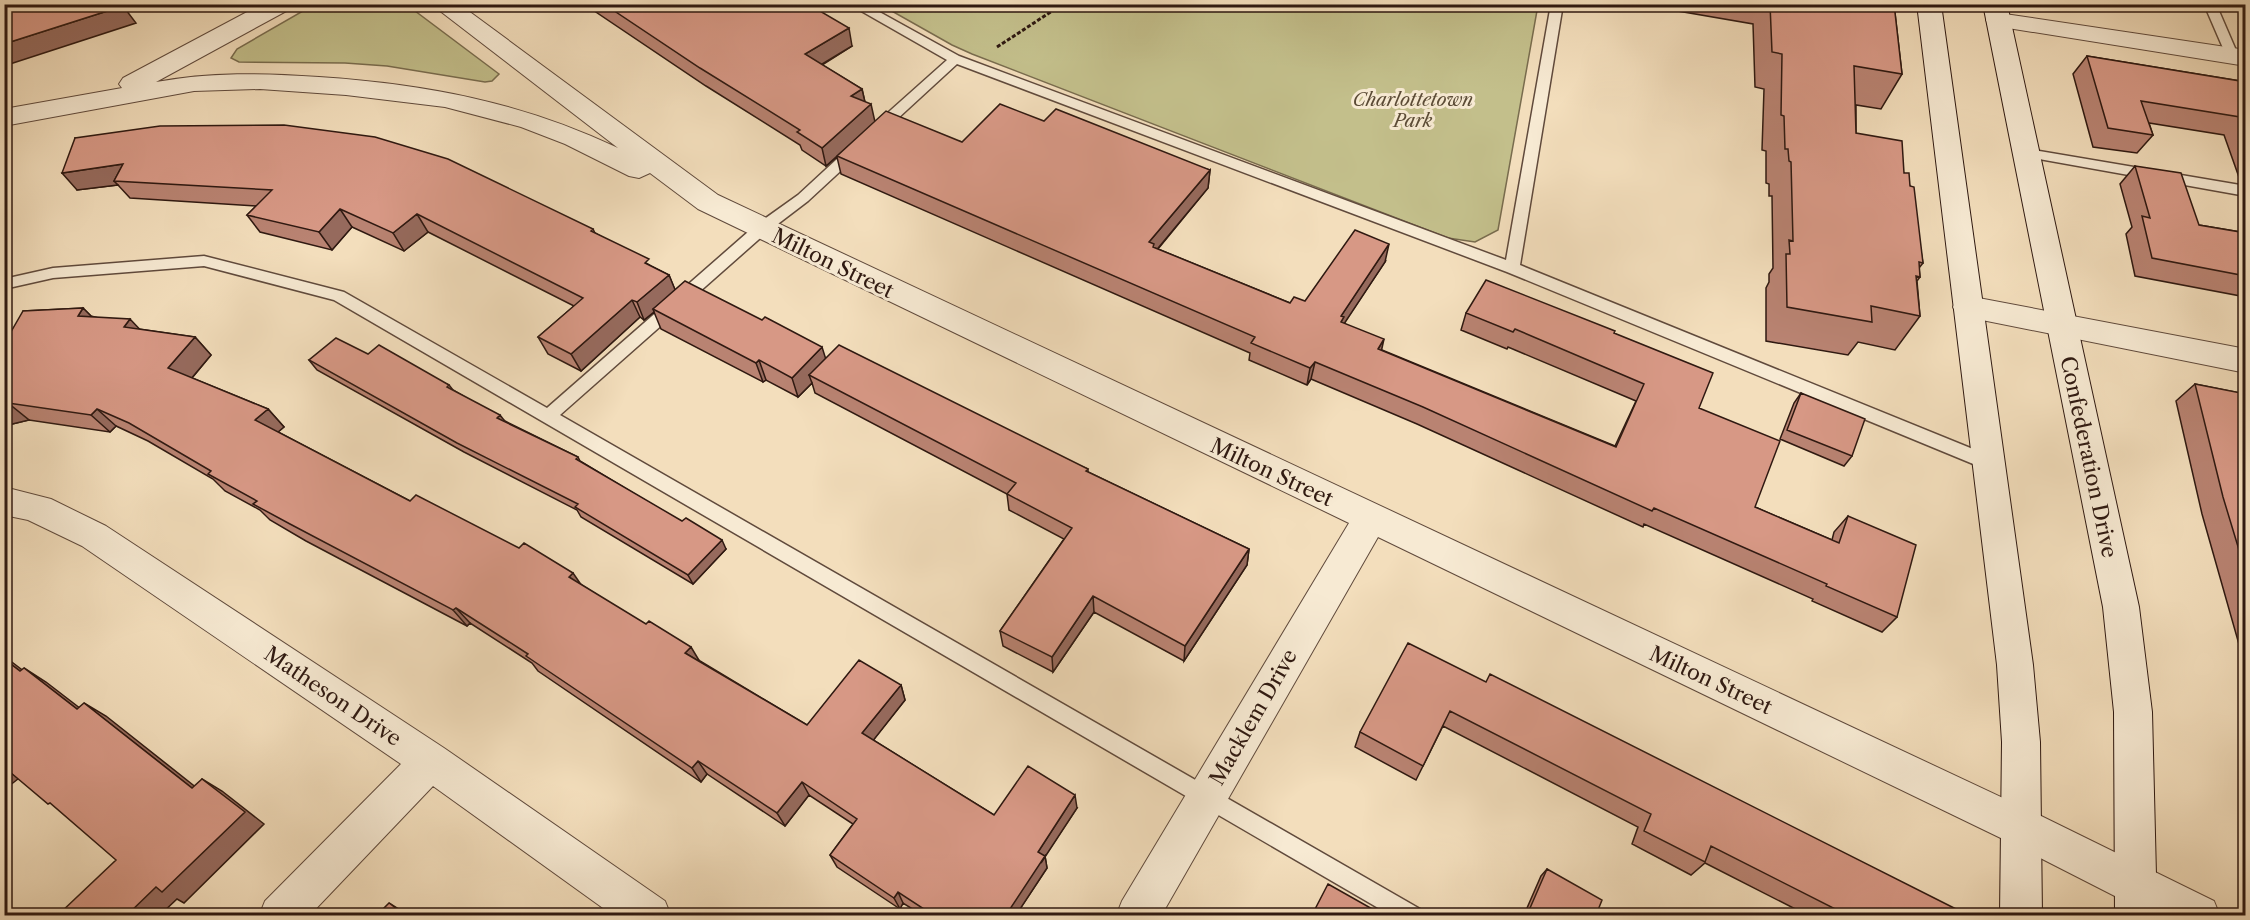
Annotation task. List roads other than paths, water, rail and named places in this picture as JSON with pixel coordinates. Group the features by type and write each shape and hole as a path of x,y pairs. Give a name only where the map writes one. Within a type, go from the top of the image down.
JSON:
{"street":[{"path":"108,97 281,4"},
{"name":"Milton Street","path":"442,4 708,202 2021,827 2136,900 2199,915"},
{"path":"1929,4 2015,664 2021,742 2021,915"},
{"path":"1997,12 2239,57"},
{"name":"Confederation Drive","path":"1997,12 2121,606 2133,712 2136,900"},
{"path":"4,118 108,97 194,83 260,81 346,87 445,99 530,121 574,138 708,202"},
{"path":"1968,307 2246,361"},
{"name":"Matheson Drive","path":"4,501 19,503 56,516 94,536 430,761 650,915"},
{"name":"Macklem Drive","path":"1137,915 1370,519"},
{"path":"280,915 430,761"}],"lane":[{"path":"855,4 962,62 1512,268 1989,463"},
{"path":"1512,268 1557,4"},
{"path":"2210,4 2239,57"},
{"path":"547,417 761,229 803,198 866,140 962,62"},
{"path":"2027,153 2246,191"},
{"path":"4,284 53,273 204,261 339,296 1413,915"}],"park label":[{"name":"Charlottetown Park","path":"1413,110"}]}
